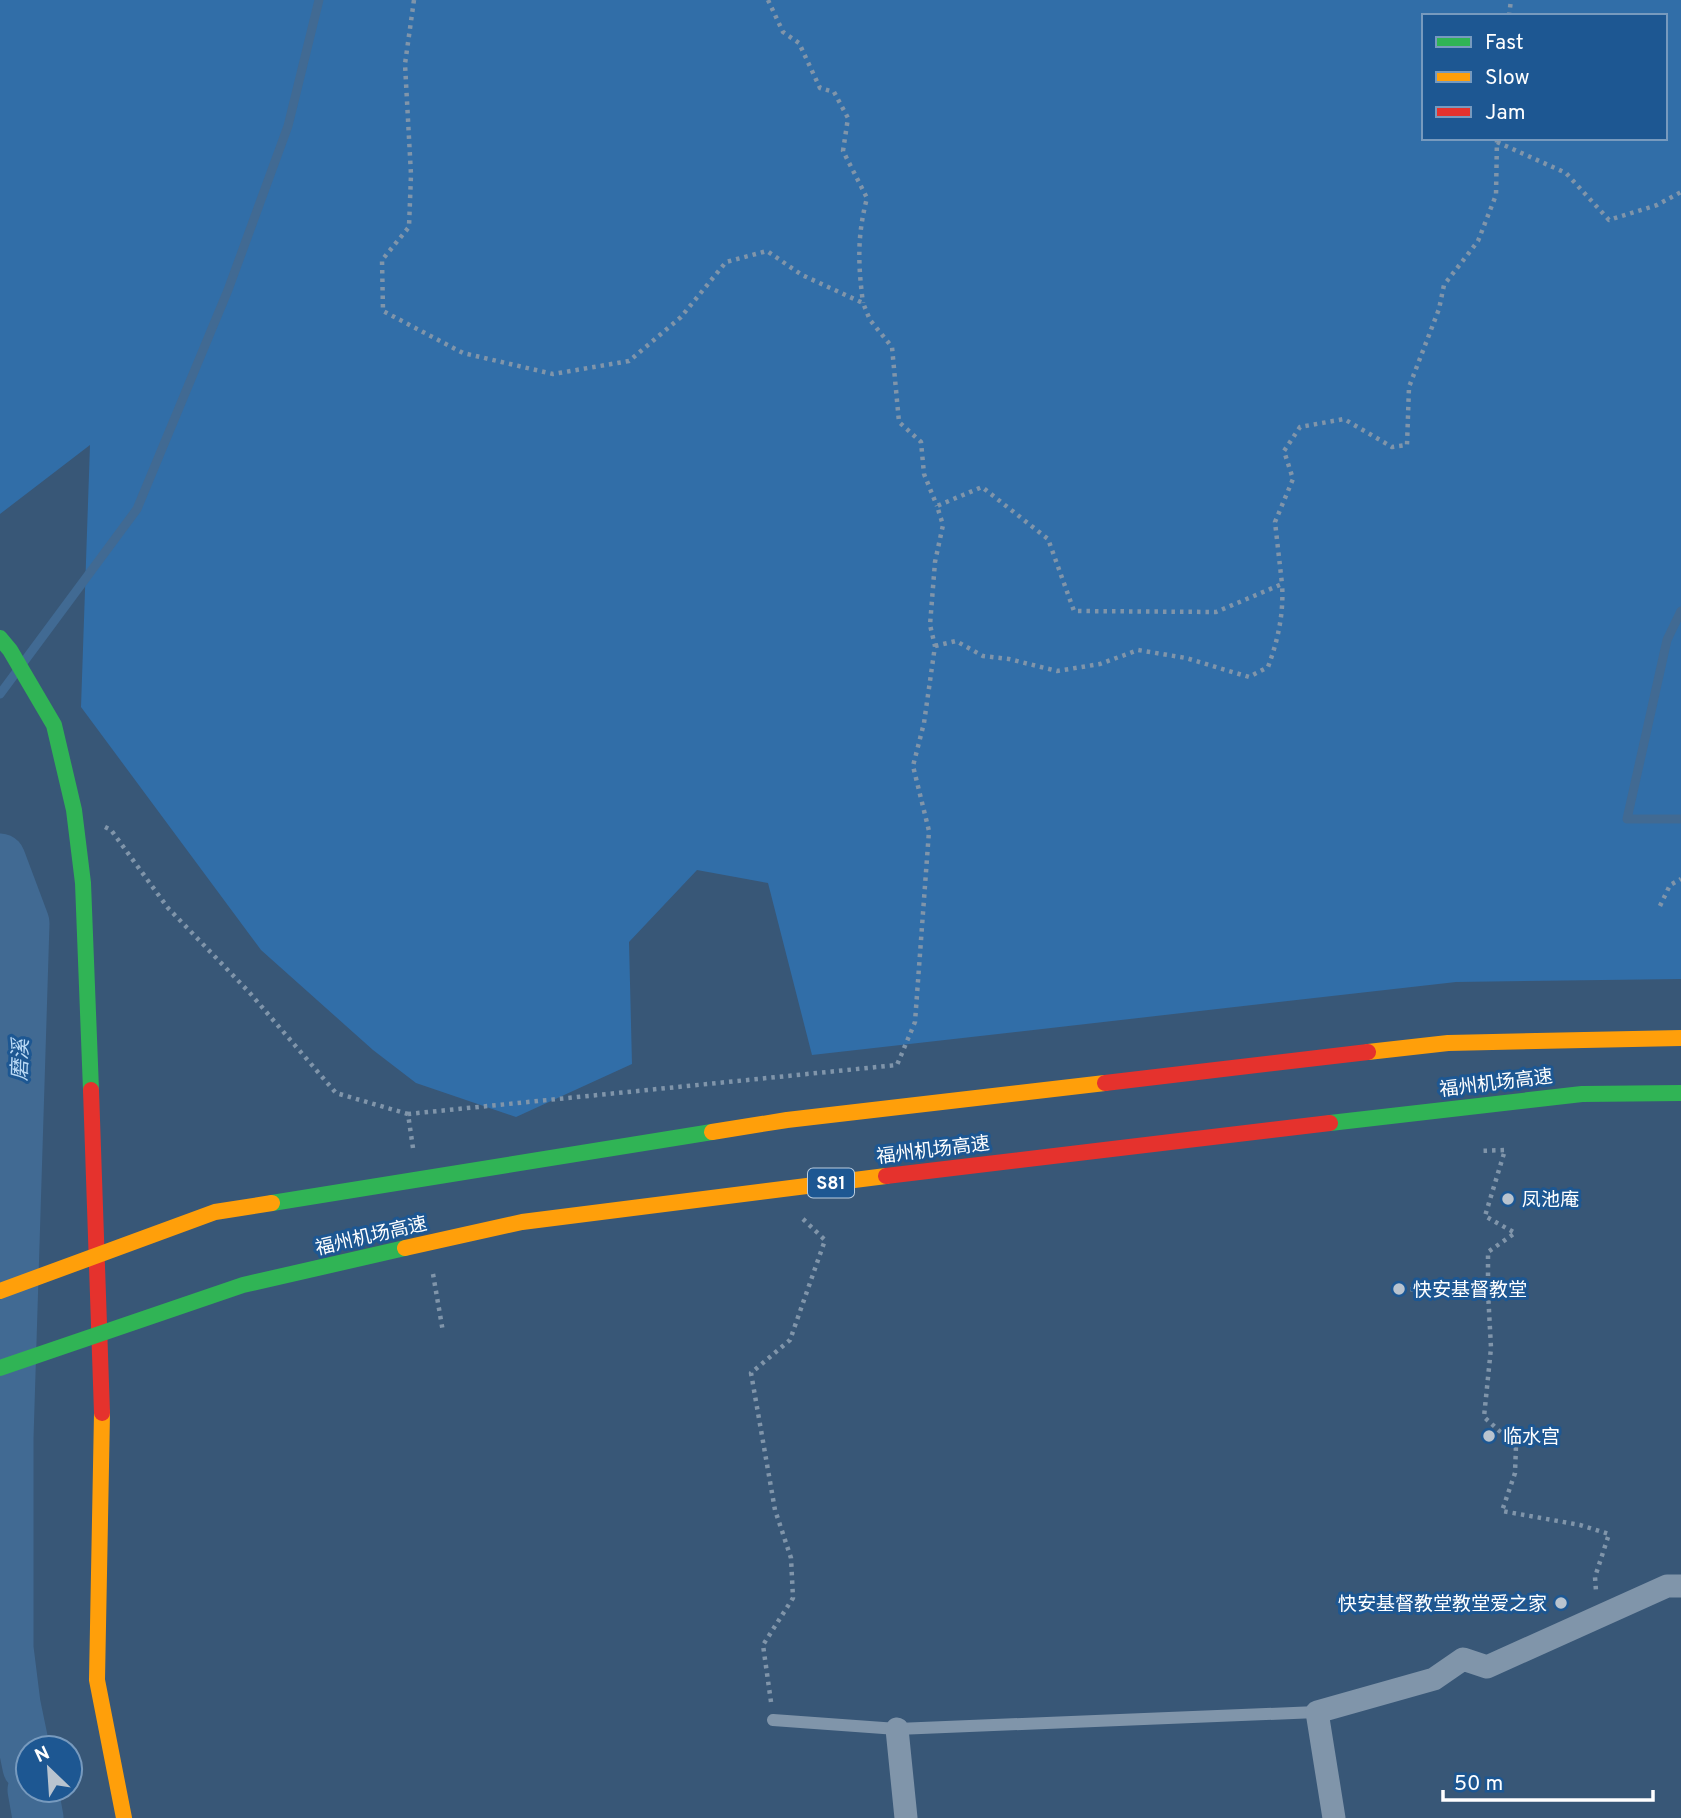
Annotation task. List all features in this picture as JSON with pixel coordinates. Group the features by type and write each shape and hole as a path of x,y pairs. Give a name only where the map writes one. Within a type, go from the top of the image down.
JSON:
{"main road":[{"path":"5,644 54,725 74,810 83,883 101,1394 97,1679 124,1818"},
{"name":"福州机场高速","path":"0,1291 215,1212 787,1120 1448,1042 1681,1038"},
{"name":"福州机场高速","path":"0,1368 243,1285 522,1222 971,1165 1582,1094 1681,1093"}],"street":[{"path":"1334,1818 1317,1712 1434,1679 1463,1659 1487,1667 1667,1586 1681,1586"},
{"path":"897,1729 906,1818"}],"lane":[{"path":"773,1720 897,1729 1317,1712"}],"path":[{"path":"414,0 405,64 411,175 409,227 382,260 383,311 463,353 553,374 629,361 681,317 726,262 768,251 802,275 863,303"},
{"path":"768,0 783,32 799,43 820,89 834,92 848,118 843,151 867,198 860,227 858,263 863,303 870,320 892,347 899,422 921,442 924,474 943,524 935,562 930,625 935,646 924,723 913,766 929,831 915,1022 897,1065 896,1079"},
{"path":"935,646 956,641 983,656 1009,659 1057,671 1100,664 1138,650 1186,658 1250,677 1268,667 1277,641 1283,601 1275,522 1293,480 1284,451 1300,427 1344,419 1392,447 1408,445 1409,387 1439,309 1444,285 1478,241 1496,195 1497,140 1566,173 1609,220 1657,205 1681,192"},
{"path":"937,506 982,487 1048,539 1074,611 1216,612 1282,584"},
{"path":"74,810 111,830 168,908 249,992 336,1093 408,1114 897,1065"},
{"path":"1660,906 1670,885 1681,878"},
{"path":"408,1114 415,1155"},
{"path":"1479,1151 1506,1150 1485,1216 1515,1233 1488,1252 1491,1348 1484,1417 1516,1446 1515,1472 1502,1511 1580,1525 1609,1534 1595,1577 1597,1616"},
{"path":"773,1720 763,1645 793,1598 790,1558 775,1510 751,1373 790,1340 825,1240 804,1219 793,1214"},
{"path":"432,1264 443,1332"},
{"path":"1402,1289 1488,1292"}],"shaded area":[{"path":"0,0 1681,0 1681,979 1456,982 812,1055 768,883 697,870 629,942 632,1064 516,1117 416,1083 373,1050 261,950 81,707 90,445 0,514"}],"waterway":[{"path":"0,694 137,509 228,290 288,126 319,0"},
{"path":"1681,611 1667,640 1627,819 1681,819"},
{"name":"磨溪","path":"0,859 24,923 8,1438 8,1648 21,1734"},
{"name":"磨溪","path":"36,1804 38,1818"}],"traffic: fast":[{"path":"0,638 10,650 54,725 74,810 83,883 91,1090"},
{"path":"1330,1123 1582,1094 1681,1093"},
{"path":"272,1203 712,1132"},
{"path":"0,1368 243,1285 405,1248"}],"traffic: slow":[{"path":"1368,1052 1448,1043 1681,1038"},
{"path":"712,1132 787,1120 1105,1083"},
{"path":"405,1248 522,1222 886,1176"},
{"path":"0,1291 215,1212 272,1203"},
{"path":"102,1413 97,1680 124,1818"}],"traffic: jam":[{"path":"1105,1083 1368,1052"},
{"path":"91,1090 102,1413"},
{"path":"886,1176 1330,1123"}],"place":[{"name":"凤池庵","path":"1508,1199"},
{"name":"快安基督教堂","path":"1399,1289"},
{"name":"临水宫","path":"1489,1436"},
{"name":"快安基督教堂教堂爱之家","path":"1561,1603"}]}
